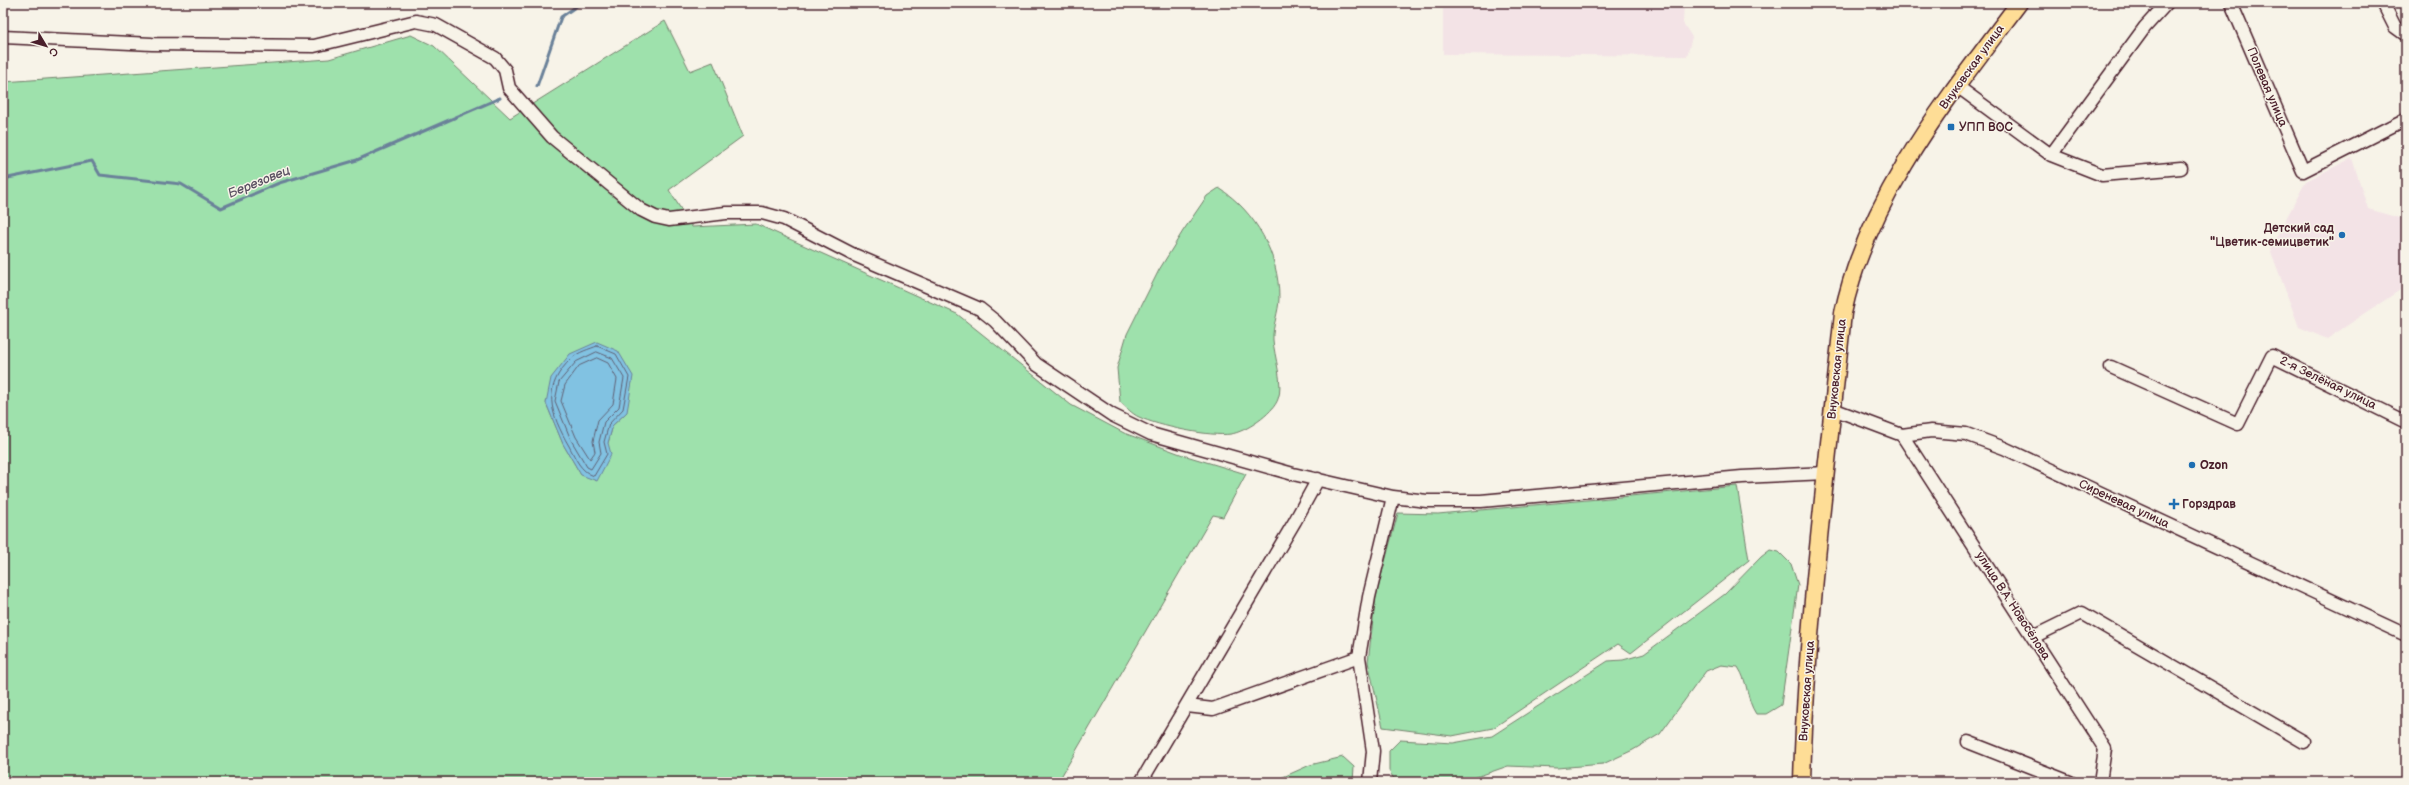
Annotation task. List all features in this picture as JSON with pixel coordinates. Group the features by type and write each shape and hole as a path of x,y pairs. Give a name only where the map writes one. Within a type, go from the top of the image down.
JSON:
{"main road":[{"name":"Внуковская улица","path":"1802,782 1804,717 1826,473 1843,313 1857,263 1874,224 1898,176 1923,135 1957,86 2019,3"}],"street":[{"path":"2051,155 2145,27 2167,3"},
{"name":"Полевая улица","path":"2232,3 2304,171 2406,119"},
{"path":"2383,3 2395,27 2406,35"},
{"path":"3,37 152,44 314,46 416,21 436,25 495,58 505,70 509,88 552,137 641,210 654,217 669,220 726,213 762,213 784,219 852,254 980,309 995,321 1036,364 1112,415 1151,434 1318,479 1394,497 1427,501 1480,501 1742,476 1826,473"},
{"path":"1957,86 2051,155 2102,175 2181,168"},
{"name":"2-я Зелёная улица","path":"2111,367 2238,424 2272,356 2406,422"},
{"name":"Сиреневая улица","path":"1833,409 1902,435 1931,431 1966,434 2004,448 2406,635"},
{"name":"улица В.А. Новосёлова","path":"1902,435 2105,749 2100,782"},
{"path":"1141,782 1187,706 1318,479"},
{"path":"1370,782 1373,751 1359,657 1369,597 1394,497"},
{"path":"2033,637 2082,613 2304,742"},
{"path":"1187,706 1213,709 1359,657"},
{"path":"1968,742 2070,782"}],"shaded area":[{"path":"1443,3 1684,3 1683,23 1692,37 1687,56 1443,54"},
{"name":"Детский сад \"Цветик-семицветик\"","path":"2352,158 2368,209 2406,220 2406,286 2327,339 2299,327 2270,249 2306,181"}],"green space":[{"path":"665,21 690,71 713,62 743,136 669,190 692,227 756,224 957,314 1071,405 1124,433 1183,455 1246,474 1223,517 1213,515 1058,782 3,782 3,82 329,59 411,35 434,46 510,118","holes":["546,403 627,412 613,425 608,443 581,475 563,444"]},
{"path":"1219,188 1244,209 1263,236 1270,250 1275,266 1279,298 1273,335 1280,386 1278,399 1271,411 1265,416 1244,430 1231,434 1210,434 1171,427 1136,416 1120,402 1117,368 1127,334 1159,270 1207,196"},
{"path":"1737,486 1749,560 1631,653 1618,644 1493,728 1452,736 1383,727 1368,662 1376,595 1398,513 1438,514"},
{"path":"1770,550 1779,552 1791,564 1798,585 1781,705 1766,714 1756,714 1742,673 1738,667 1721,665 1706,671 1660,734 1633,750 1603,764 1557,768 1508,766 1462,782 1396,782 1389,771 1389,751 1400,740 1453,743 1492,736 1608,661 1623,660 1644,654 1725,594 1761,557"},
{"path":"1343,757 1354,767 1353,782 1272,782 1310,765"}],"water":[{"path":"597,342 618,351 633,376 627,412 613,425 608,443 611,454 597,481 581,475 563,444 546,403 551,378 570,354"}],"waterway":[{"name":"Березовец","path":"537,86 561,17 581,3"},
{"name":"Березовец","path":"3,179 92,161 100,175 181,184 221,208 279,183 357,160 500,98"}],"place":[{"name":"УПП ВОС","path":"1951,127"},
{"name":"Детский сад \"Цветик-семицветик\"","path":"2342,235"},
{"name":"Ozon","path":"2192,465"},
{"name":"Горздрав","path":"2174,504"}]}
